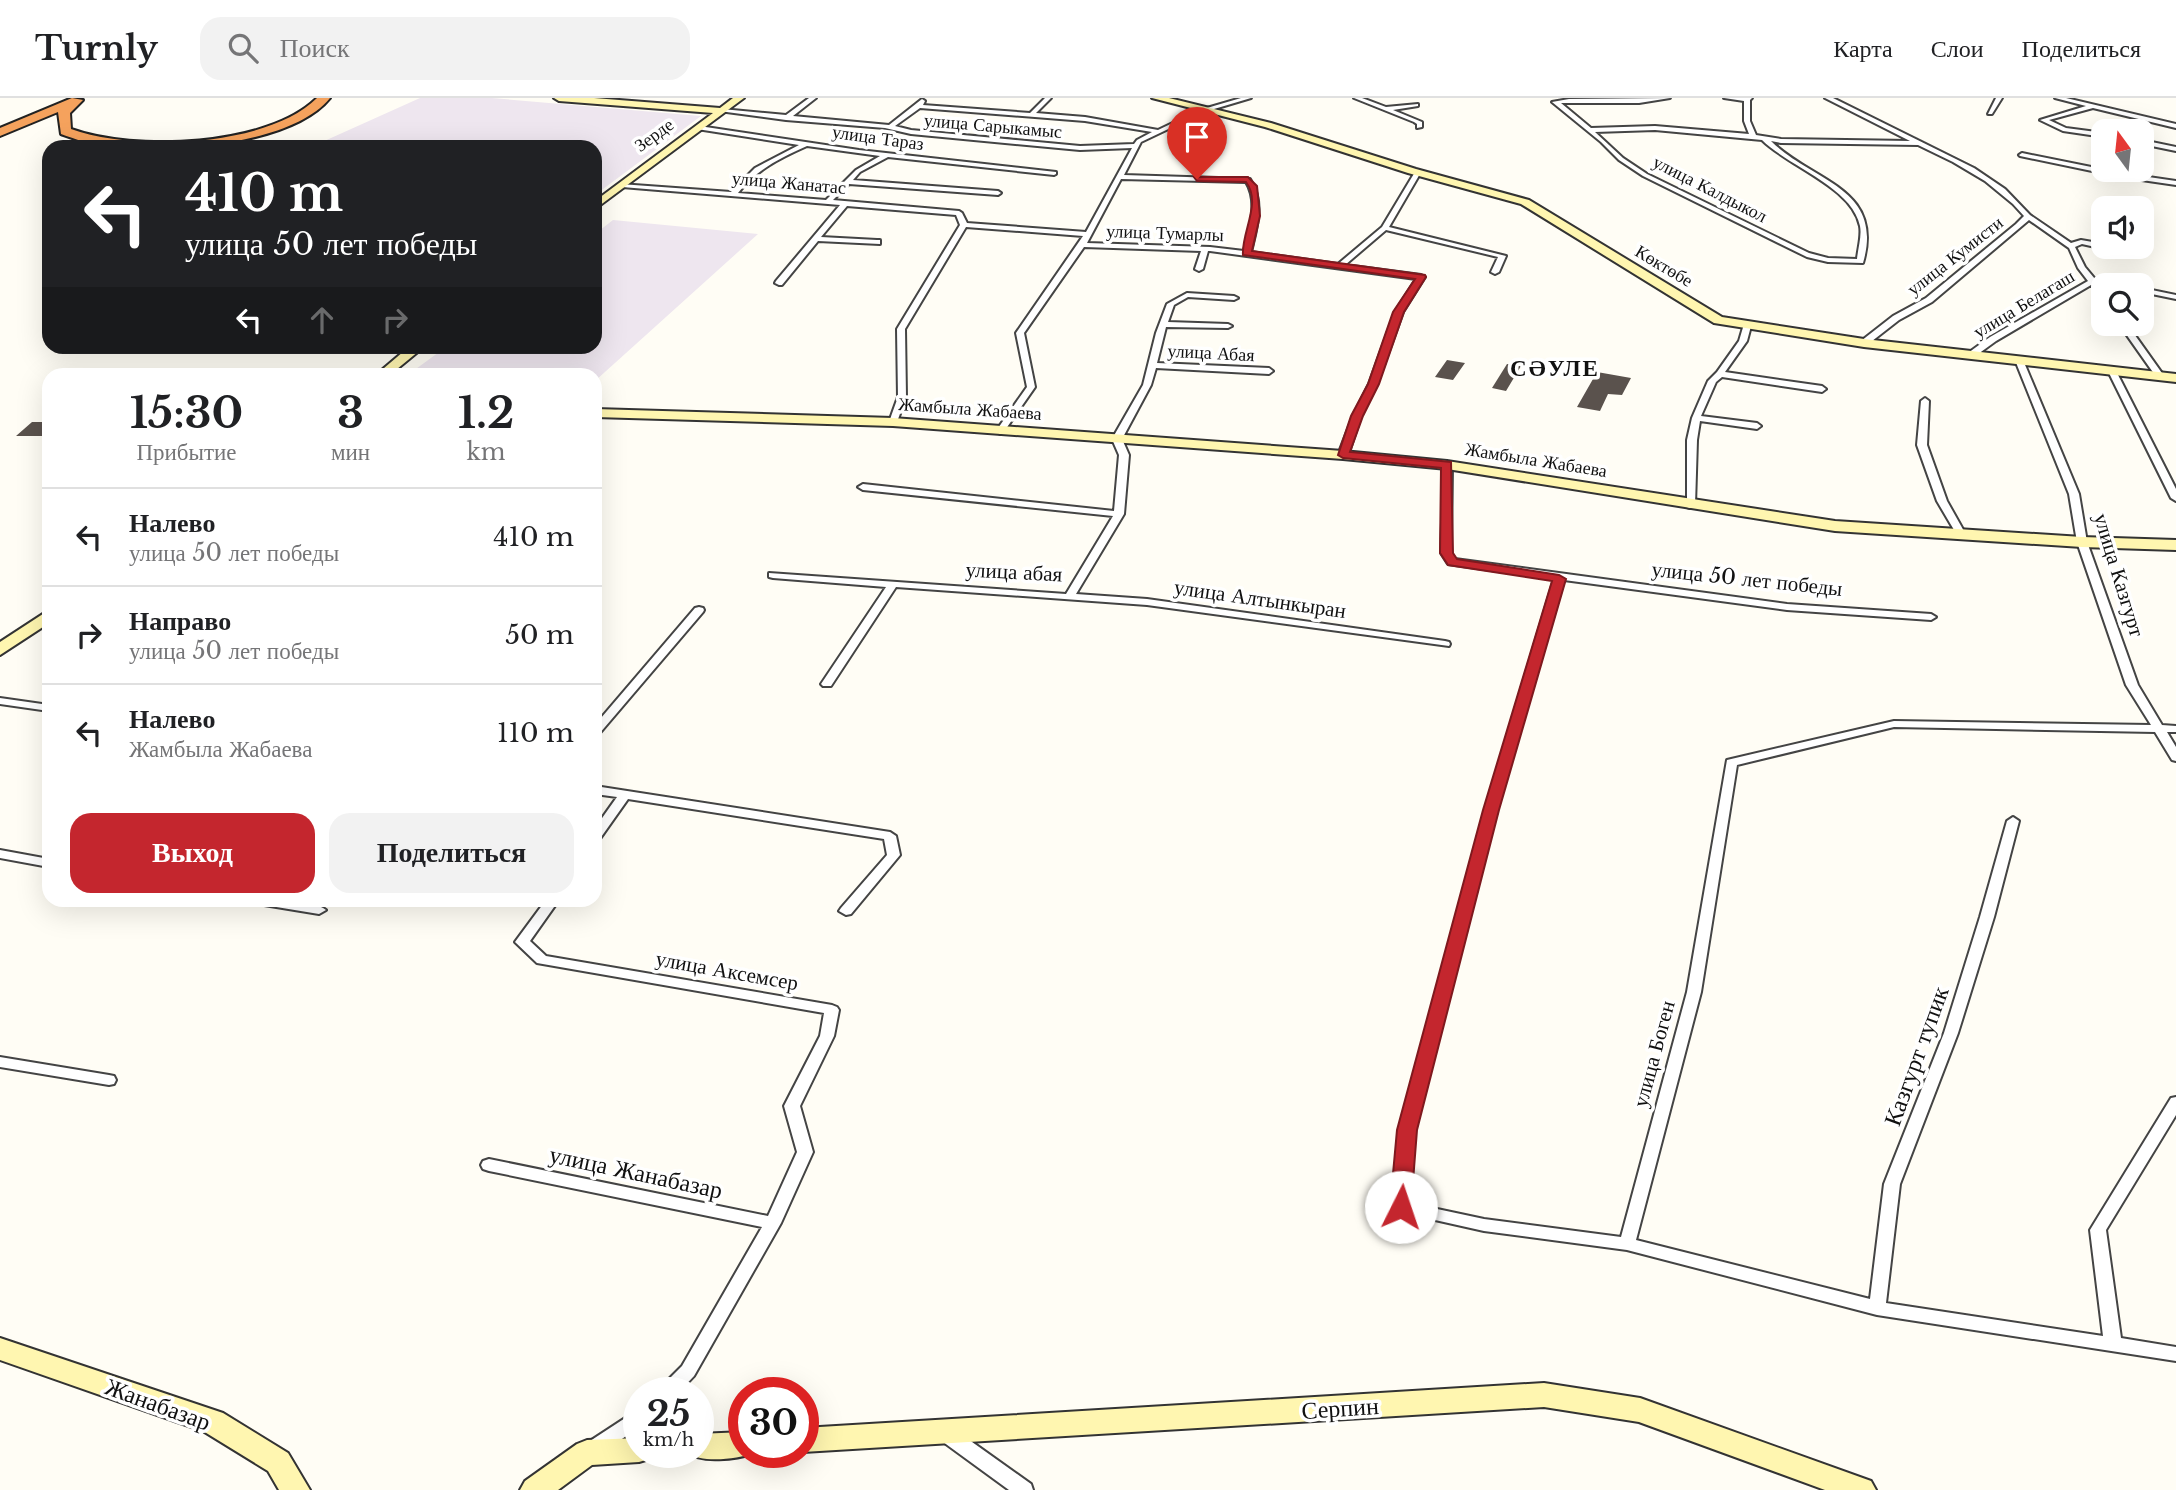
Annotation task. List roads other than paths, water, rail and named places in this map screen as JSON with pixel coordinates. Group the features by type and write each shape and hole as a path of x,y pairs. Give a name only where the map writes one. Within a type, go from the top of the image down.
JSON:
{"highway":[{"path":"216,140 292,123 314,111 324,98"},
{"path":"74,99 64,112 65,131 90,140"},
{"path":"0,125 74,99"},
{"path":"0,132 74,99"}],"street":[{"path":"559,98 722,111"},
{"name":"Зерде","path":"602,201 739,98"},
{"path":"786,118 813,98"},
{"path":"890,127 919,106 925,98"},
{"path":"1031,115 1048,98"},
{"name":"Көктөбе","path":"1157,98 1268,125 1525,202 1718,320 1864,343 2176,378"},
{"path":"1137,146 1139,141 1202,111 1248,98"},
{"path":"1357,98 1416,121 1420,123 1419,127"},
{"name":"улица Калдыкол","path":"1667,98 1630,102 1555,102 1621,159 1645,175 1807,255 1828,260 1860,261 1864,227 1855,206 1826,181 1796,166 1765,139"},
{"path":"1727,98 1748,99 1747,121 1753,136"},
{"path":"1828,98 1926,143"},
{"path":"1990,113 1998,98"},
{"path":"2058,98 2176,126"},
{"path":"1367,101 1383,99"},
{"path":"1387,109 1416,105"},
{"path":"919,106 1085,119 1161,132"},
{"path":"2091,133 2066,130 2043,120 2094,106"},
{"name":"улица Сарыкамыс","path":"722,111 1080,148 1137,146"},
{"name":"улица Тараз","path":"699,128 885,155 1054,173"},
{"path":"1590,130 1655,128 1765,139 1876,145 1926,143"},
{"name":"улица Кумисти","path":"1864,343 1896,318 1929,300 2028,216 2018,204 1986,180 1926,143"},
{"path":"733,194 747,174 807,144"},
{"path":"2154,144 2176,149"},
{"name":"улица Тумарлы","path":"999,431 1031,387 1020,334 1082,245 1137,146"},
{"path":"828,202 858,171 885,155"},
{"path":"2022,155 2176,183"},
{"path":"1340,264 1384,229 1418,172"},
{"name":"улица Тумарлы","path":"1120,177 1248,180 1254,187 1256,216 1247,253"},
{"path":"848,182 998,193"},
{"name":"улица Жанатас","path":"622,185 955,212 961,215 964,225"},
{"path":"779,283 845,203"},
{"name":"улица Белагаш","path":"2028,216 2071,246 2091,278"},
{"path":"893,422 902,397 901,329 964,225"},
{"name":"улица Тумарлы","path":"964,225 1088,234"},
{"path":"1384,229 1502,256 1495,272"},
{"path":"815,239 877,242"},
{"path":"2071,246 2081,242 2091,244"},
{"name":"улица Тумарлы","path":"1082,245 1205,248 1340,264 1421,277 1399,312 1343,455"},
{"path":"1199,268 1205,248"},
{"name":"улица Белагаш","path":"1971,355 1993,339 2091,282"},
{"path":"2154,292 2176,297"},
{"path":"863,487 1119,514 1124,455 1117,439 1147,385 1171,303 1187,295 1234,298"},
{"path":"1163,324 1228,326"},
{"path":"1690,505 1692,440 1696,418 1712,381 1743,341 1747,326"},
{"path":"2132,336 2160,376"},
{"path":"391,368 409,354"},
{"name":"улица Казгурт","path":"2020,360 2074,494 2082,542 2132,685 2176,757"},
{"name":"улица Абая","path":"1152,365 1269,372"},
{"path":"2112,371 2176,498"},
{"path":"1720,374 1822,389"},
{"path":"1925,401 1922,445 1942,501 1960,533"},
{"name":"Жамбыла Жабаева","path":"602,413 893,422 1343,455 1447,465 1835,526 2082,542 2176,545"},
{"path":"1696,418 1756,426"},
{"name":"улица 50 лет победы","path":"1447,465 1446,553 1452,562 1559,579 1787,607 1931,617"},
{"name":"улица абая","path":"772,575 1069,597 1119,514"},
{"path":"1559,579 1491,810 1407,1130 1401,1207 1484,1225 1627,1244 1877,1308 2176,1354"},
{"path":"827,684 893,584"},
{"name":"улица Алтынкыран","path":"1069,597 1147,602 1445,644"},
{"path":"602,724 699,610"},
{"path":"0,650 42,620"},
{"path":"0,701 42,707"},
{"name":"улица Боген","path":"1627,1244 1694,992 1731,763 1894,724 2176,729"},
{"path":"602,791 890,836 894,855 846,911"},
{"path":"602,827 624,796"},
{"name":"Казгурт тупик","path":"1877,1308 1892,1184 1951,1033 2013,821"},
{"path":"0,854 42,862"},
{"path":"300,907 318,910"},
{"name":"улица Аксемсер","path":"547,907 522,942 542,960 832,1010 827,1036 792,1106 805,1152 773,1223"},
{"path":"0,1062 109,1080"},
{"path":"2113,1345 2098,1230 2176,1102"},
{"name":"улица Жанабазар","path":"489,1165 773,1223"},
{"path":"682,1377 688,1371 773,1223"},
{"name":"Жанабазар","path":"0,1349 213,1422 278,1462 295,1490"},
{"name":"Серпин","path":"819,1439 1544,1395 1640,1410 1861,1490"},
{"path":"536,1490 623,1428"},
{"path":"943,1432 1024,1490"},
{"path":"587,1453 623,1451"}],"district":[{"name":"СӘУЛЕ","path":"1555,368"}]}
